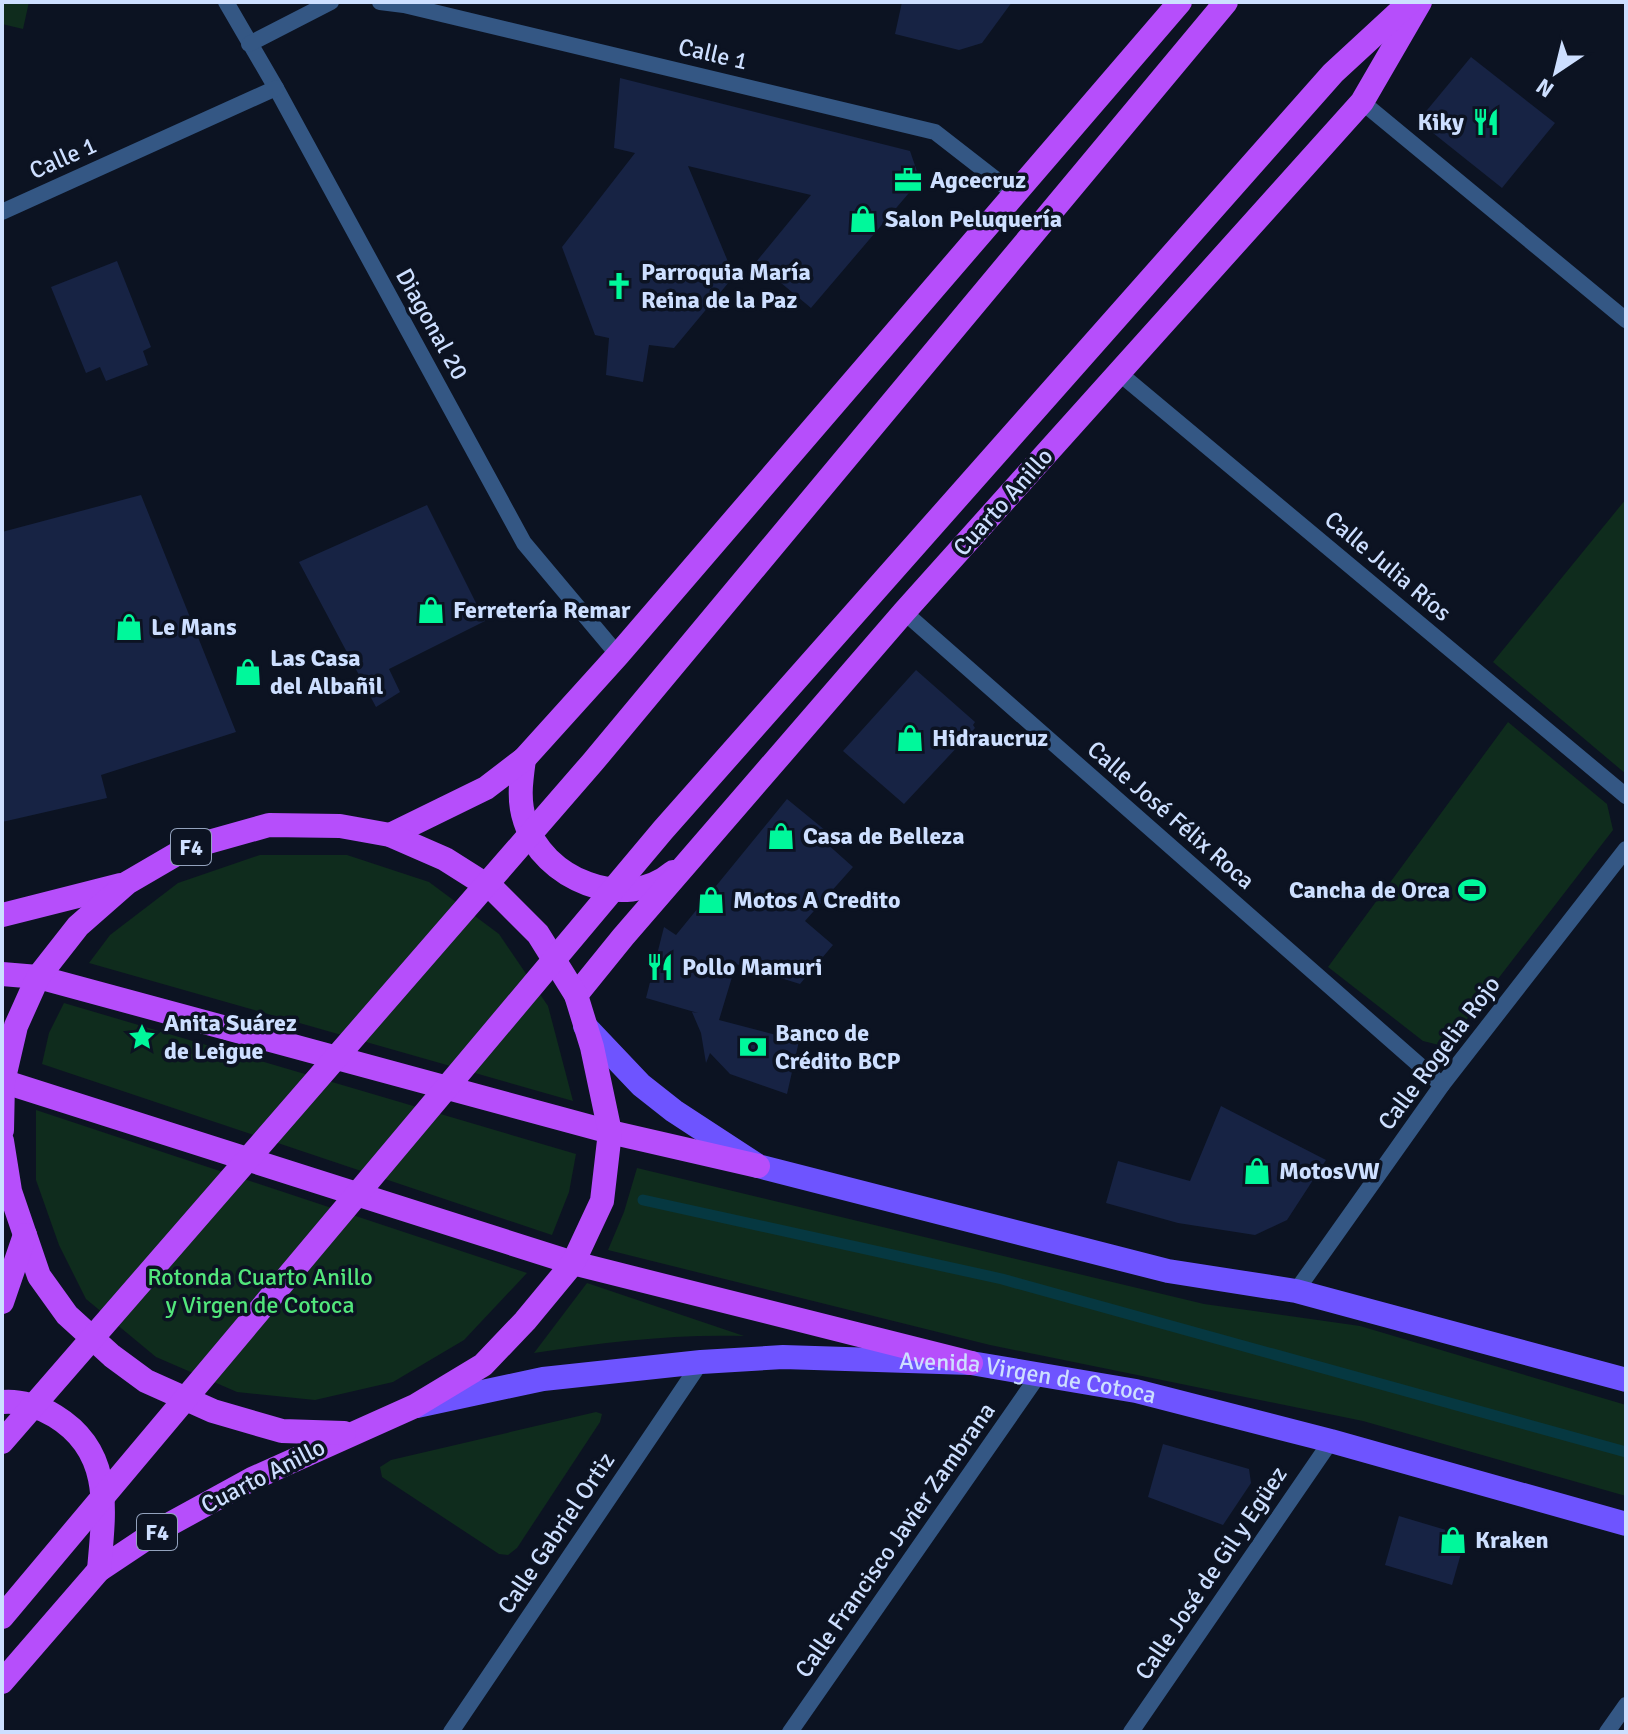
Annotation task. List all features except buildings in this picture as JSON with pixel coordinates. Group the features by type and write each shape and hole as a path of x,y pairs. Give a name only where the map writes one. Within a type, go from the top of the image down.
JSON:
{"highway":[{"path":"390,835 486,788 524,759 618,655 1180,2"},
{"path":"2,1442 592,763 1226,2"},
{"path":"2,1617 663,830 1333,73 1410,2"},
{"name":"Cuarto Anillo","path":"576,995 904,612 1362,102 1420,2"},
{"path":"524,759 519,791 525,823 541,852 566,875 598,888 631,890 664,880 693,856"},
{"name":"F4","path":"2,1130 3,1082 16,1026 38,977 78,926 127,883 187,848 269,825 340,826 390,835 445,859 494,890 538,934 576,995 610,1132 602,1201 573,1263 525,1321 483,1365 415,1406 351,1433 282,1431 213,1411 146,1381 112,1356 67,1315 39,1276 25,1235 9,1204 10,1191 2,1141"},
{"name":"F4","path":"2,915 127,883"},
{"path":"2,974 38,977 610,1132 758,1166"},
{"path":"3,1082 573,1263 971,1363"},
{"path":"2,1302 25,1235"},
{"path":"2,1402 41,1408 69,1425 90,1450 103,1491 99,1570"},
{"name":"Cuarto Anillo","path":"2,1682 99,1570 159,1530 252,1479 351,1433"}],"main road":[{"path":"585,1026 641,1085 674,1111 758,1166 1168,1271 1296,1291 1626,1380"},
{"name":"Avenida Virgen de Cotoca","path":"415,1406 543,1379 701,1362 783,1357 971,1363 1136,1391 1331,1441 1626,1524"}],"street":[{"name":"Diagonal 20","path":"226,2 524,543 618,655"},
{"path":"249,44 331,2"},
{"name":"Calle 1","path":"380,2 404,5 935,132 1016,195"},
{"name":"Calle 1","path":"2,212 276,88"},
{"path":"1362,102 1626,320"},
{"name":"Calle Julia Ríos","path":"1119,373 1626,796"},
{"name":"Calle José Félix Roca","path":"904,612 1442,1085"},
{"name":"Calle Rogelia Rojo","path":"1296,1291 1442,1085 1626,849"},
{"name":"Calle Gabriel Ortiz","path":"451,1732 701,1362"},
{"name":"Calle Francisco Javier Zambrana","path":"790,1732 1038,1376"},
{"name":"Calle José de Gil y Egüez","path":"1131,1732 1331,1441"},
{"path":"1607,1732 1626,1705"}],"green space":[{"path":"2,2 29,2 23,29 2,24"},
{"path":"1626,499 1626,774 1493,662"},
{"path":"1508,722 1607,804 1613,830 1450,1041 1439,1045 1423,1041 1328,967"},
{"path":"260,855 347,855 429,882 499,934 548,1006 573,1101 89,963 110,935 178,883"},
{"path":"64,1003 576,1154 569,1192 552,1235 42,1064 49,1033"},
{"name":"Rotonda Cuarto Anillo y Virgen de Cotoca","path":"36,1110 527,1273 464,1340 393,1382 315,1400 237,1392 156,1357 86,1299 59,1245 36,1180"},
{"path":"637,1168 1204,1304 1360,1326 1626,1405 1626,1496 1363,1421 990,1345 608,1250 624,1212"},
{"path":"587,1283 744,1336 639,1340 534,1353"},
{"path":"596,1412 602,1414 600,1422 517,1548 508,1555 499,1554 382,1477 380,1467 391,1460"}],"waterway":[{"path":"643,1200 1002,1279 1626,1452"}],"place":[{"name":"Kiky","path":"1486,122"},
{"name":"Agcecruz","path":"908,180"},
{"name":"Salon Peluquería","path":"863,219"},
{"name":"Parroquia María Reina de la Paz","path":"619,286"},
{"name":"Ferretería Remar","path":"431,610"},
{"name":"Le Mans","path":"129,627"},
{"name":"Las Casa del Albañil","path":"248,672"},
{"name":"Hidraucruz","path":"910,738"},
{"name":"Casa de Belleza","path":"781,836"},
{"name":"Cancha de Orca","path":"1472,890"},
{"name":"Motos A Credito","path":"711,900"},
{"name":"Pollo Mamuri","path":"660,967"},
{"name":"Anita Suárez de Leigue","path":"142,1037"},
{"name":"Banco de Crédito BCP","path":"753,1047"},
{"name":"MotosVW","path":"1257,1171"},
{"name":"Kraken","path":"1453,1540"}]}
